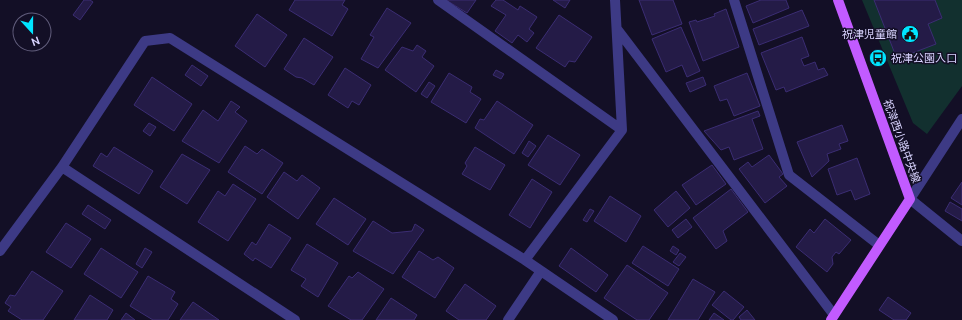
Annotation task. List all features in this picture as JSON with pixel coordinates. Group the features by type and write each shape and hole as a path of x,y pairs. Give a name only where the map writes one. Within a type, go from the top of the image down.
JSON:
{"main road":[{"name":"祝津西小路中央線","path":"832,318 910,199 838,0"}],"street":[{"path":"438,0 622,130"},
{"path":"525,260 622,130 615,0"},
{"path":"734,0 789,175 879,245"},
{"path":"617,29 832,318"},
{"path":"0,251 62,167 145,41 170,38 525,260 613,320"},
{"path":"962,119 910,199 962,241"},
{"path":"62,167 295,320"},
{"path":"508,320 541,271"}],"green space":[{"path":"862,0 962,0 962,86 927,134 913,123"}],"building":[{"path":"84,0 90,0 93,2 80,20 73,15"},
{"path":"295,0 345,0 342,5 348,9 332,36 289,10"},
{"path":"446,0 476,0 467,13"},
{"path":"496,0 503,0 518,10 520,6 537,17 529,29 534,33 527,42 518,35 512,43 495,31 506,15 491,6"},
{"path":"553,0 570,0 565,8"},
{"path":"639,0 673,0 682,24 652,35"},
{"path":"761,0 786,0 789,8 753,23 746,6"},
{"name":"祝津児童館","path":"874,0 935,0 942,18 928,24 936,44 897,59"},
{"path":"387,8 411,23 378,68 361,59 374,37 370,35"},
{"path":"726,9 739,47 703,61 689,22 696,20 697,22 715,16 714,14"},
{"path":"802,10 809,26 759,45 753,29"},
{"path":"257,14 287,35 265,67 235,46"},
{"path":"559,15 592,37 575,62 569,61 565,67 536,48"},
{"path":"681,27 700,71 687,77 682,65 666,72 652,39"},
{"path":"802,37 809,56 801,59 804,66 815,62 818,70 824,68 828,75 786,92 784,87 776,90 761,53"},
{"path":"304,38 333,57 314,85 302,78 296,77 284,69"},
{"path":"417,45 426,51 422,57 434,66 416,92 385,70 402,47 413,51"},
{"path":"192,65 208,76 201,86 185,75"},
{"path":"345,68 371,85 359,105 352,101 348,108 328,95"},
{"path":"496,70 504,74 501,79 493,75"},
{"path":"449,73 472,87 470,92 481,99 466,123 431,102"},
{"path":"747,73 760,106 734,116 727,99 720,101 714,86"},
{"path":"152,77 192,104 174,131 134,105"},
{"path":"703,77 706,85 690,92 686,83"},
{"path":"429,82 435,86 427,98 421,94"},
{"path":"231,101 240,107 235,112 247,121 219,163 182,141 203,110 218,121"},
{"path":"497,101 533,125 514,154 475,128 480,119 484,120"},
{"path":"758,111 760,116 752,119 763,149 734,160 729,147 721,150 704,131"},
{"path":"149,123 156,127 150,136 143,131"},
{"path":"842,125 848,141 839,144 841,149 827,154 829,161 812,177 797,142"},
{"path":"548,135 580,155 560,185 528,165"},
{"path":"529,141 536,146 528,157 522,153"},
{"path":"245,146 257,154 262,149 283,163 262,194 228,172"},
{"path":"114,147 153,171 139,194 93,166 101,153 107,157"},
{"path":"475,147 505,165 490,190 462,174 467,166 465,163"},
{"path":"182,154 210,170 187,204 160,187"},
{"path":"769,155 783,174 779,177 787,186 765,203 739,169 748,162 752,167"},
{"path":"857,158 870,194 855,200 851,190 837,195 828,169"},
{"path":"712,165 726,184 696,205 682,185"},
{"path":"284,172 297,181 302,175 320,188 298,219 267,197"},
{"path":"532,179 552,192 530,228 509,215"},
{"path":"962,182 962,205 951,198"},
{"path":"233,184 256,199 228,241 198,222 218,191 225,196"},
{"path":"731,189 748,212 723,231 727,241 716,249 693,218"},
{"path":"676,191 690,208 668,227 654,210"},
{"path":"610,196 641,216 626,242 594,221"},
{"path":"334,198 366,219 348,245 316,224"},
{"path":"950,202 962,209 962,221 945,211"},
{"path":"88,205 111,220 105,229 82,214"},
{"path":"590,209 594,211 587,222 583,220"},
{"path":"686,219 692,227 678,238 672,230"},
{"path":"825,219 851,240 839,254 836,252 832,257 833,264 827,272 796,247 810,229 814,233"},
{"path":"373,221 392,233 412,231 415,224 424,230 393,274 353,251"},
{"path":"66,223 91,239 71,268 46,252"},
{"path":"269,224 291,238 271,268 255,258 253,261 244,254 252,242 256,245"},
{"path":"307,244 338,263 318,297 301,286 306,279 291,270"},
{"path":"643,246 679,269 668,286 632,263"},
{"path":"673,246 679,250 676,255 670,251"},
{"path":"101,248 138,272 121,298 84,274"},
{"path":"145,248 152,252 142,268 136,264"},
{"path":"571,248 608,275 596,292 559,266"},
{"path":"419,251 433,260 438,257 454,268 435,298 402,277"},
{"path":"680,253 686,257 679,266 673,262"},
{"path":"627,265 668,293 649,320 637,320 604,298"},
{"path":"32,271 63,291 43,320 22,320 8,311 11,307 5,303 10,295 15,296"},
{"path":"358,272 384,289 362,320 351,320 328,306 349,276 352,278"},
{"path":"148,276 175,292 171,299 178,304 168,320 153,320 130,306"},
{"path":"693,279 715,292 698,320 668,320"},
{"path":"465,284 496,306 486,320 459,320 446,311"},
{"path":"724,291 744,307 733,320 712,305"},
{"path":"90,295 113,310 107,320 74,320"},
{"path":"888,297 911,313 906,320 894,320 879,310"},
{"path":"391,298 417,315 414,320 376,320"},
{"path":"193,302 219,320 180,320"},
{"path":"747,310 755,320 741,320 739,317"},
{"path":"126,313 135,320 121,320"},
{"path":"714,313 724,320 709,320"}],"place":[{"name":"祝津児童館","path":"910,34"},
{"name":"祝津公園入口","path":"878,58"}]}
